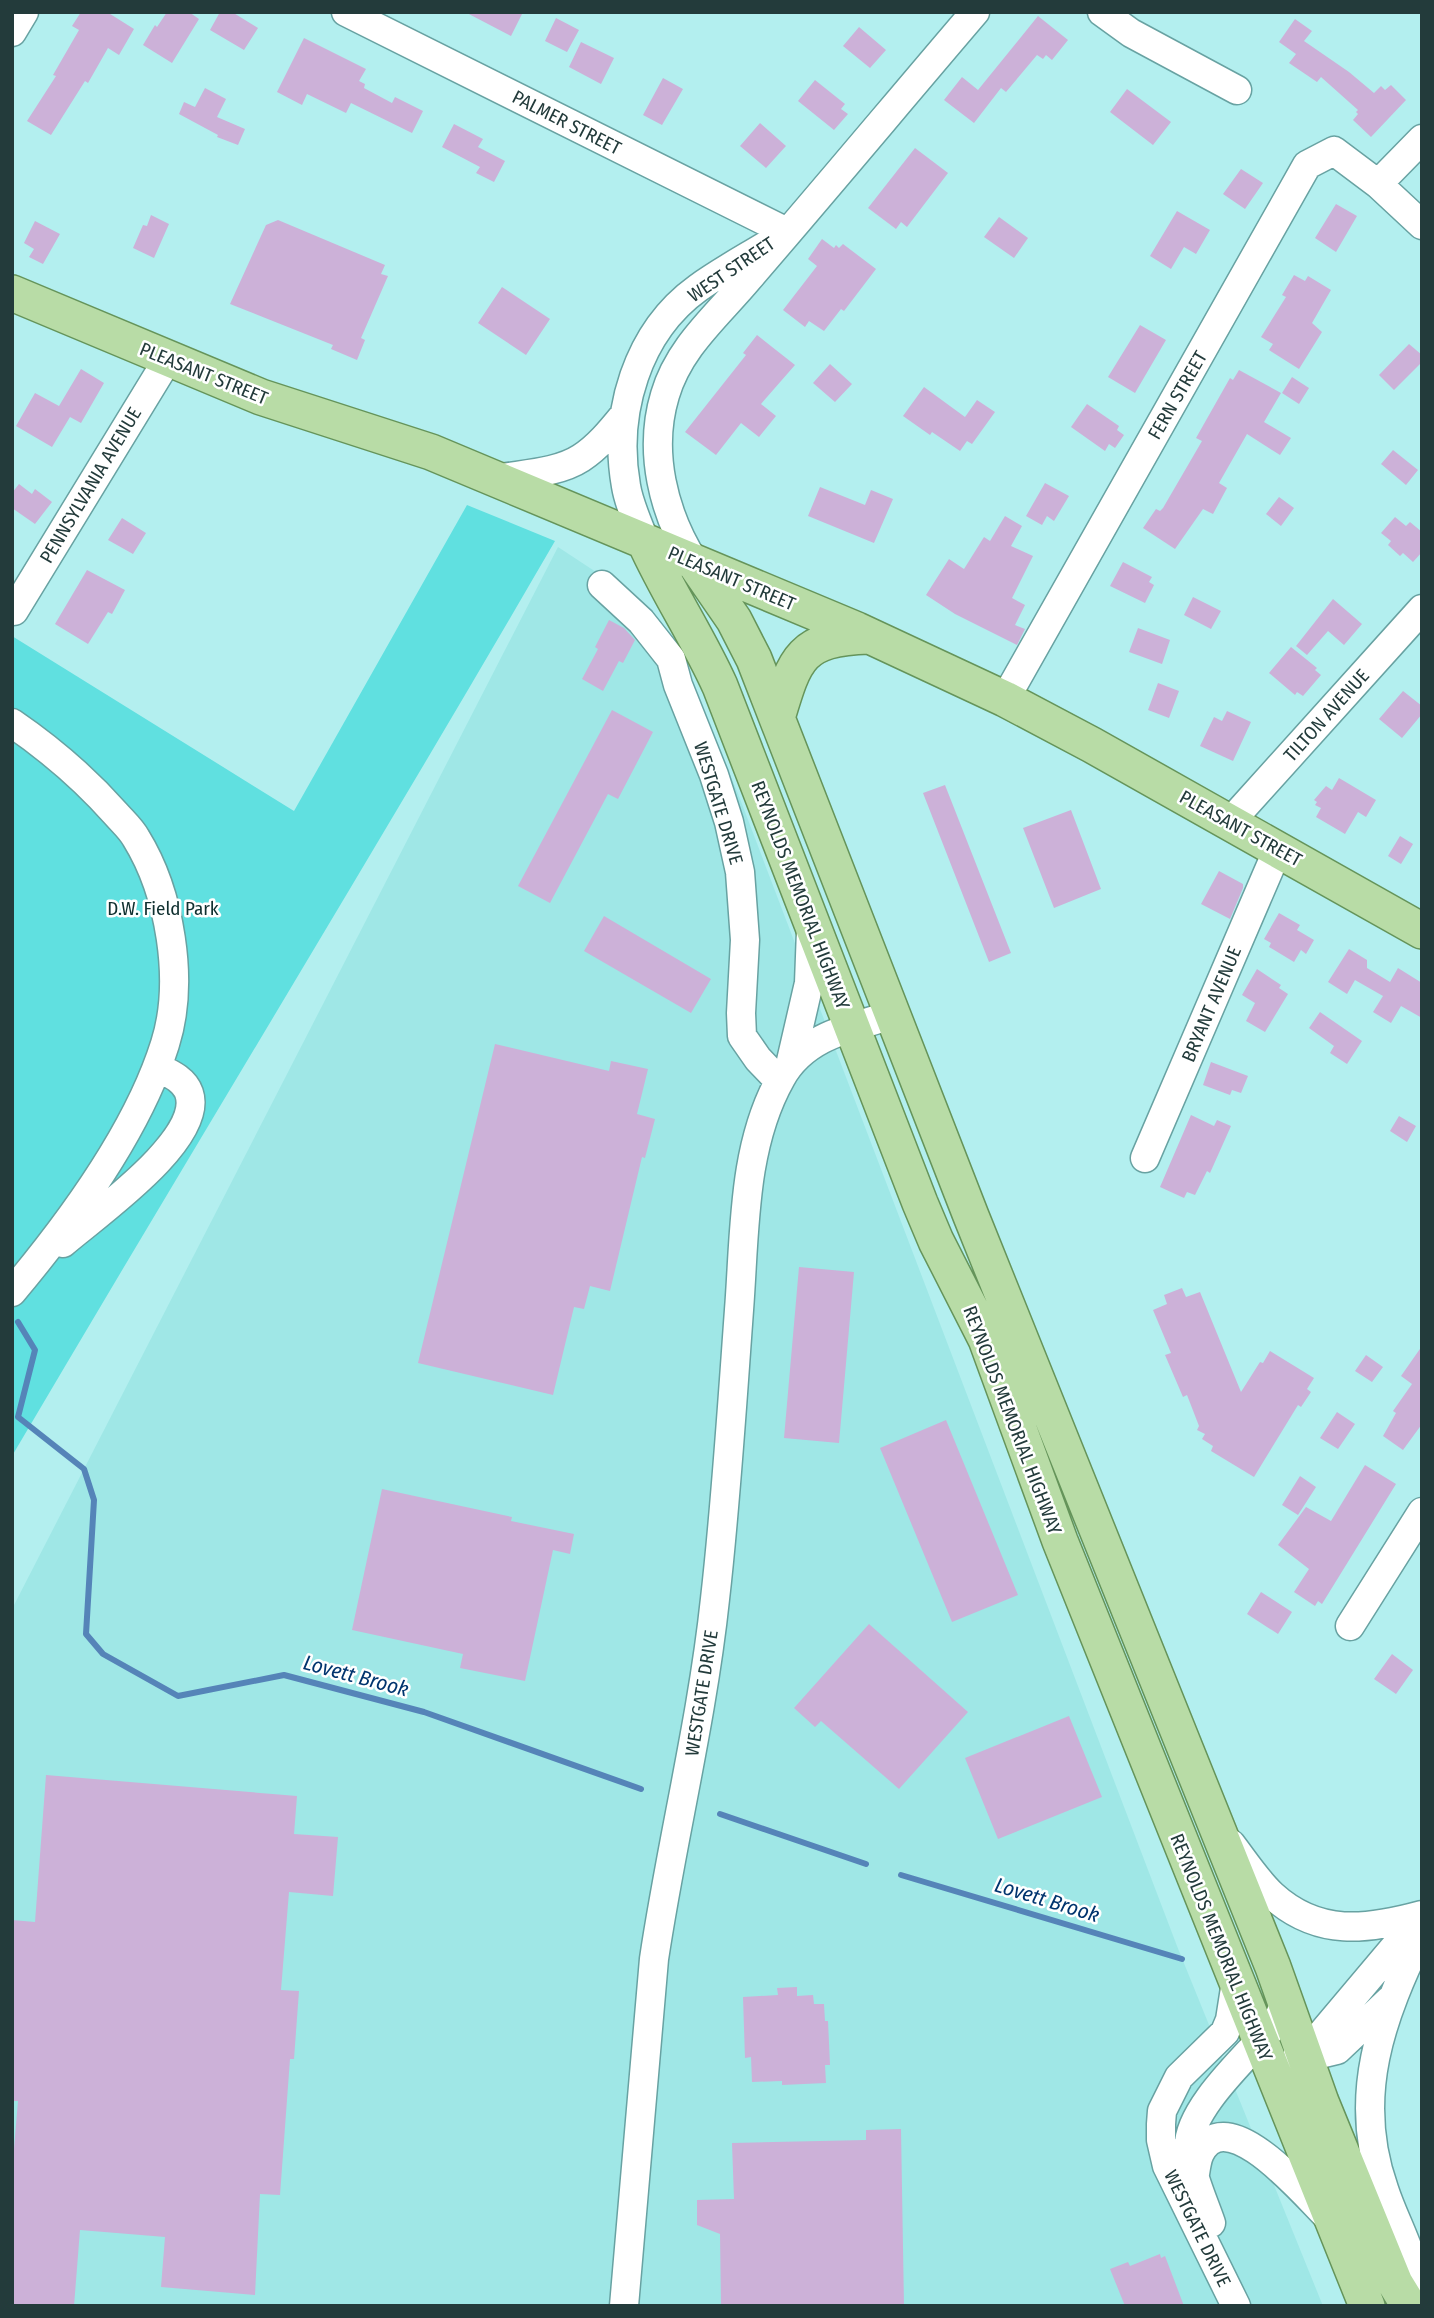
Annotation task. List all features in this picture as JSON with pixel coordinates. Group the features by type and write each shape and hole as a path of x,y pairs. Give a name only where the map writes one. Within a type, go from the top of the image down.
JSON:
{"main road":[{"name":"PLEASANT STREET","path":"12,293 261,397 432,452 869,636 1005,699 1422,931"},
{"name":"REYNOLDS MEMORIAL HIGHWAY","path":"645,542 659,574 715,674 931,1228 986,1339 1060,1541 1236,1982 1272,2022 1292,2075 1321,2102 1395,2283 1409,2306"},
{"name":"REYNOLDS MEMORIAL HIGHWAY","path":"694,562 739,629 777,718 892,1015 1216,1824 1272,2022 1292,2075 1331,2220 1367,2306"},
{"path":"777,718 788,680 806,654 833,638 869,636"}],"street":[{"path":"12,32 24,12"},
{"name":"PALMER STREET","path":"346,12 787,232"},
{"name":"WEST STREET","path":"694,562 673,521 660,468 658,432 665,395 672,376 692,343 975,12"},
{"path":"1102,12 1131,33 1237,90"},
{"path":"1422,139 1378,184 1422,225"},
{"name":"FERN STREET","path":"1005,699 1307,165 1334,151 1378,184"},
{"name":"WEST STREET","path":"645,542 626,486 623,452 624,415 628,394 641,359 648,344 670,314 697,288 787,232"},
{"name":"PENNSYLVANIA AVENUE","path":"14,611 168,359"},
{"path":"496,479 560,467 580,459 597,445 624,415"},
{"name":"WESTGATE DRIVE","path":"602,585 641,621 671,659 678,685 714,775 740,872 745,940 742,1036 748,1048 785,1071"},
{"name":"TILTON AVENUE","path":"1230,822 1422,609"},
{"path":"12,723 46,746 65,763 102,797 135,836 155,872 169,931 173,972 166,1042 143,1098 113,1152 57,1235 16,1287"},
{"name":"BRYANT AVENUE","path":"1145,1158 1278,849"},
{"path":"785,1071 809,984 811,920"},
{"name":"WESTGATE DRIVE","path":"624,2306 652,1970 703,1694 715,1600 752,1160 764,1113 785,1071 802,1051 822,1038 892,1015"},
{"path":"16,1287 90,1220 141,1179 187,1121 190,1095 178,1078 157,1067"},
{"path":"1350,1626 1422,1512"},
{"path":"1216,1824 1271,1894 1297,1913 1327,1924 1362,1927 1381,1926 1422,1915"},
{"path":"1292,2075 1399,1942 1422,1922"},
{"path":"1416,2306 1417,2276 1382,2186 1370,2131 1370,2096 1373,2069 1391,1999 1422,1933"},
{"name":"WESTGATE DRIVE","path":"1236,1982 1230,2020 1225,2032 1191,2063 1169,2094 1162,2111 1161,2140 1167,2166 1237,2306"},
{"path":"1292,2075 1312,2056 1336,2050 1391,1999"},
{"path":"1215,2043 1233,2037 1250,2038 1272,2022"},
{"name":"WESTGATE DRIVE","path":"1237,2306 1188,2148 1193,2123 1206,2103 1272,2022"},
{"name":"WESTGATE DRIVE","path":"1195,2174 1199,2157 1208,2142 1224,2137 1233,2138 1263,2153 1331,2220"}],"shaded area":[{"path":"558,547 637,599 685,670 737,791 1177,1946 1323,2306 12,2306 12,1609"}],"green space":[{"name":"D.W. Field Park","path":"467,505 555,541 12,1456 12,636 294,811"}],"building":[{"path":"81,12 107,12 134,29 119,55 108,48 88,83 85,81 51,135 27,121 56,76 53,75 79,30 72,26"},
{"path":"167,12 189,12 199,19 172,63 143,45"},
{"path":"220,12 232,12 258,28 244,50 210,30"},
{"path":"465,12 523,12 511,36"},
{"path":"1038,16 1068,40 1052,60 1046,55 1043,59 1037,55 1006,92 1001,88 974,123 944,100 962,77 978,90"},
{"path":"556,18 579,30 567,52 545,41"},
{"path":"1295,19 1312,31 1304,41 1374,93 1381,86 1385,90 1391,85 1406,100 1371,137 1353,120 1358,110 1321,77 1317,82 1289,63 1296,54 1279,42"},
{"path":"859,27 886,50 870,68 843,46"},
{"path":"304,38 366,69 359,81 365,84 364,88 392,103 395,97 423,111 412,133 351,103 346,113 307,94 302,105 277,92"},
{"path":"581,42 614,58 601,84 569,67"},
{"path":"663,78 683,89 662,125 643,115"},
{"path":"815,80 845,104 841,109 848,114 834,130 798,101"},
{"path":"205,88 226,99 217,117 245,129 238,145 217,137 218,135 179,114 184,102 195,107"},
{"path":"1127,89 1171,122 1153,145 1110,112"},
{"path":"760,123 786,146 766,168 740,146"},
{"path":"454,124 483,139 478,147 505,161 494,182 476,173 480,167 442,147"},
{"path":"915,148 948,173 907,227 901,222 896,229 868,208"},
{"path":"1241,169 1263,183 1245,209 1223,194"},
{"path":"1336,204 1357,216 1336,252 1315,238"},
{"path":"1177,211 1210,230 1196,254 1184,247 1171,269 1150,256"},
{"path":"151,215 169,224 154,258 133,248 143,225 147,226"},
{"path":"999,217 1028,238 1014,258 984,237"},
{"path":"278,220 385,265 381,274 388,276 361,338 365,340 357,360 331,349 333,345 230,304 266,225"},
{"path":"35,221 60,234 43,264 29,257 34,249 24,243"},
{"path":"822,239 834,248 843,244 876,269 844,311 841,309 824,331 809,321 805,327 783,310 817,266 808,259"},
{"path":"1294,275 1305,281 1308,276 1331,290 1312,323 1322,332 1299,369 1269,350 1273,344 1261,337 1286,297 1282,295"},
{"path":"502,287 550,319 526,355 478,323"},
{"path":"1140,325 1166,340 1135,393 1108,377"},
{"path":"757,335 795,365 761,404 776,416 759,437 741,423 716,455 685,432 746,355 743,353"},
{"path":"1409,344 1422,355 1422,362 1394,390 1379,375"},
{"path":"830,364 852,384 835,402 813,383"},
{"path":"81,369 104,383 81,423 70,417 52,447 16,426 35,393 59,406"},
{"path":"1239,370 1281,393 1264,422 1291,438 1280,455 1247,434 1219,483 1227,488 1213,514 1203,509 1175,549 1143,528 1156,509 1160,511 1163,508 1202,441 1196,438 1230,378 1233,380"},
{"path":"1292,377 1309,388 1299,404 1282,393"},
{"path":"924,387 965,417 977,400 995,412 972,444 967,441 960,451 903,416"},
{"path":"1087,404 1119,426 1117,430 1124,435 1115,448 1109,444 1105,451 1071,427"},
{"path":"1393,450 1418,470 1406,485 1381,464"},
{"path":"1045,483 1069,496 1054,521 1047,516 1042,525 1026,516"},
{"path":"19,484 32,494 35,489 52,502 35,524 12,508 12,493"},
{"path":"820,487 865,505 871,490 893,499 874,543 808,516"},
{"path":"1279,497 1294,508 1281,526 1266,514"},
{"path":"1005,516 1022,526 1011,546 1033,556 1012,598 1025,605 1015,625 1025,629 1017,645 955,614 926,595 949,559 964,569 984,537 990,541"},
{"path":"1395,517 1406,526 1410,522 1422,532 1422,552 1413,562 1403,553 1400,556 1388,545 1391,541 1381,533"},
{"path":"122,518 146,533 133,554 108,540"},
{"path":"1123,562 1152,577 1149,582 1154,585 1145,603 1110,586"},
{"path":"87,570 125,590 112,614 108,612 88,644 55,624"},
{"path":"1193,597 1221,611 1211,629 1184,615"},
{"path":"1333,599 1362,624 1344,645 1328,631 1307,655 1296,646"},
{"path":"609,620 624,628 635,640 623,663 619,661 603,691 582,679"},
{"path":"1138,628 1170,640 1162,664 1129,652"},
{"path":"1291,647 1317,668 1315,670 1321,675 1303,696 1297,692 1295,695 1269,673"},
{"path":"1158,683 1179,691 1169,718 1148,710"},
{"path":"1403,691 1422,706 1422,714 1402,738 1379,719"},
{"path":"612,710 653,732 618,799 608,794 550,903 518,886"},
{"path":"1227,711 1251,722 1233,761 1200,746 1214,717 1222,721"},
{"path":"1339,778 1376,800 1366,817 1358,812 1345,834 1316,817 1321,808 1315,805 1317,802 1314,800 1326,786 1332,790"},
{"path":"945,785 1011,953 989,962 923,793"},
{"path":"1071,810 1101,889 1054,908 1023,828"},
{"path":"1400,836 1413,844 1401,864 1388,856"},
{"path":"1219,871 1243,884 1230,919 1201,904"},
{"path":"1279,913 1300,925 1297,930 1314,940 1306,954 1301,950 1294,962 1269,947 1271,943 1264,939"},
{"path":"604,916 711,979 691,1013 584,951"},
{"path":"1349,949 1367,960 1367,968 1390,982 1398,968 1422,983 1422,1018 1401,1006 1391,1023 1373,1012 1383,996 1355,980 1347,994 1328,982"},
{"path":"1257,969 1281,985 1279,988 1288,994 1265,1032 1246,1021 1255,1003 1242,995"},
{"path":"1320,1012 1362,1041 1347,1064 1330,1053 1334,1046 1309,1028"},
{"path":"495,1044 609,1071 611,1061 648,1069 637,1114 655,1119 645,1158 642,1157 610,1291 590,1286 584,1309 574,1307 553,1395 418,1363"},
{"path":"1211,1062 1248,1076 1241,1093 1232,1090 1230,1095 1203,1085"},
{"path":"1191,1115 1214,1126 1217,1120 1231,1126 1210,1173 1207,1171 1195,1195 1187,1192 1184,1198 1160,1187"},
{"path":"1399,1116 1416,1126 1407,1142 1390,1131"},
{"path":"799,1267 854,1272 839,1443 784,1438"},
{"path":"1182,1288 1186,1297 1200,1292 1241,1392 1270,1351 1314,1378 1307,1389 1311,1392 1301,1407 1298,1405 1254,1477 1211,1451 1213,1446 1202,1439 1205,1434 1197,1430 1199,1426 1187,1395 1183,1397 1165,1355 1171,1353 1153,1310 1167,1304 1164,1295"},
{"path":"1422,1346 1422,1424 1403,1450 1383,1436 1396,1413 1393,1411 1412,1384 1401,1376"},
{"path":"1366,1355 1383,1367 1372,1382 1355,1371"},
{"path":"1337,1412 1355,1424 1338,1449 1320,1438"},
{"path":"946,1420 1018,1595 952,1622 880,1448"},
{"path":"1365,1465 1396,1484 1322,1604 1318,1601 1315,1606 1294,1592 1309,1569 1278,1545 1306,1507 1331,1521"},
{"path":"1300,1476 1316,1487 1298,1515 1282,1505"},
{"path":"382,1489 512,1517 511,1521 574,1534 570,1554 553,1550 525,1681 460,1668 463,1654 352,1630"},
{"path":"1261,1592 1292,1612 1278,1634 1247,1614"},
{"path":"869,1624 968,1712 899,1789 821,1721 815,1727 794,1708"},
{"path":"1392,1654 1413,1670 1396,1694 1374,1679"},
{"path":"1069,1716 1102,1797 998,1839 965,1758"},
{"path":"46,1775 297,1796 294,1834 338,1837 333,1896 289,1892 281,1990 299,1991 294,2059 290,2059 280,2195 260,2194 255,2295 161,2287 165,2237 80,2230 74,2306 12,2306 12,2172 18,2101 12,2101 12,1920 35,1922"},
{"path":"797,1987 797,1996 813,1995 814,2004 824,2004 825,2021 828,2021 830,2065 825,2065 826,2083 782,2085 782,2081 752,2082 751,2057 745,2058 743,1997 778,1995 777,1988"},
{"path":"901,2129 904,2306 721,2306 720,2234 697,2225 697,2200 734,2199 732,2143 866,2140 866,2130"},
{"path":"1160,2254 1161,2258 1165,2256 1184,2306 1125,2306 1110,2269 1128,2262 1130,2266"}],"waterway":[{"name":"Lovett Brook","path":"18,1322 35,1350 18,1417 84,1469 94,1500 86,1634 103,1654 178,1696 284,1675 424,1712 641,1789"},
{"name":"Lovett Brook","path":"720,1814 866,1864"},
{"name":"Lovett Brook","path":"901,1875 1182,1959"}]}
